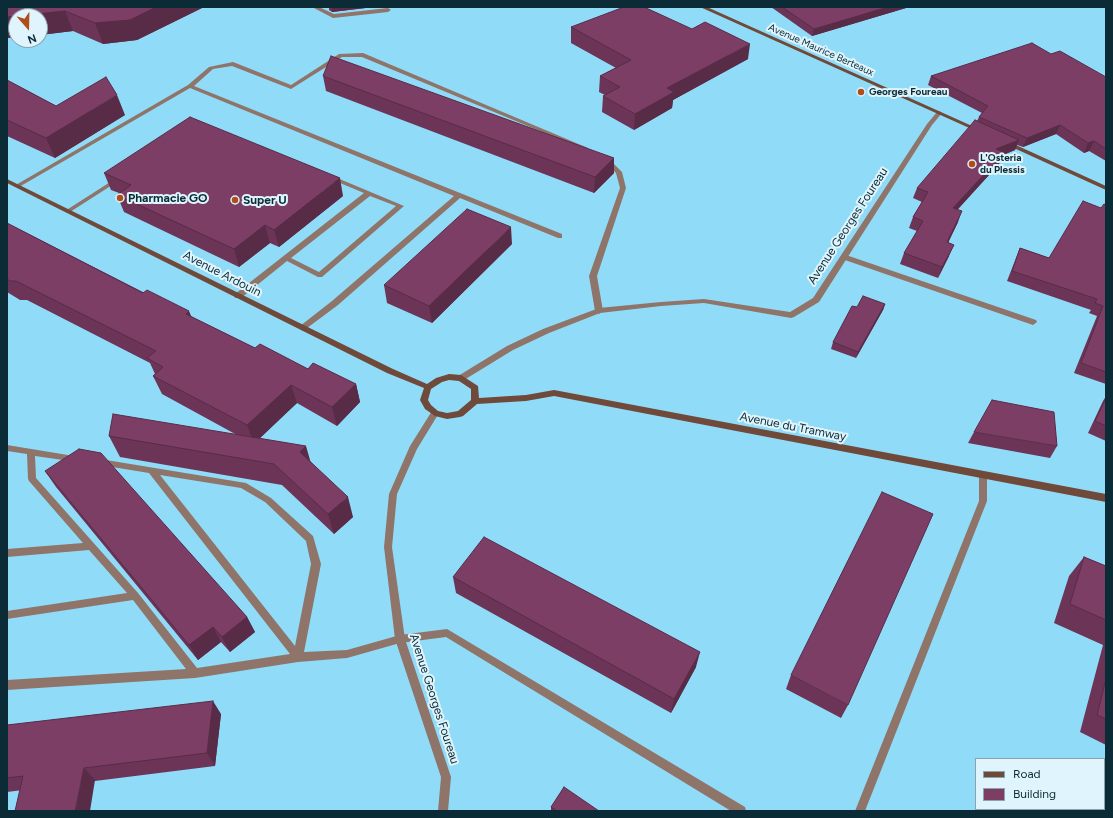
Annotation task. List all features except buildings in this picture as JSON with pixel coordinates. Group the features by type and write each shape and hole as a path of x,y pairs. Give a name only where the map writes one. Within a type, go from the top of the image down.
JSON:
{"street":[{"path":"315,7 333,16 388,10"},
{"name":"Avenue Maurice Berteaux","path":"703,7 983,132"},
{"path":"17,186 190,86 212,68 233,64 291,88 341,55 363,54 589,150"},
{"path":"190,86 560,236"},
{"name":"Avenue Georges Foureau","path":"460,378 510,348 546,331 599,311 704,301 791,315 816,300 930,124 939,113"},
{"path":"997,139 1106,188"},
{"path":"599,311 593,276 623,188 619,172 603,156"},
{"path":"68,211 125,174"},
{"path":"286,258 320,275 401,206 326,175"},
{"name":"Avenue Ardouin","path":"7,181 390,371 428,387"},
{"path":"238,296 369,193"},
{"path":"304,328 335,303 459,195"},
{"path":"844,257 1033,322"},
{"path":"449,377 460,378 475,388 475,401 460,414 447,416 435,413 428,407 424,400 428,387 438,380 449,377"},
{"name":"Avenue du Tramway","path":"475,401 526,398 554,393 1106,498"},
{"name":"Avenue Georges Foureau","path":"435,413 413,448 393,494 388,547 400,640 446,777 443,811"},
{"path":"7,448 243,485 268,500 310,539 316,564 298,657"},
{"path":"32,452 32,479 134,596 195,673"},
{"path":"151,470 298,657"},
{"path":"860,811 983,501 983,475"},
{"path":"7,553 90,546"},
{"path":"7,615 134,596"},
{"path":"7,685 195,673 298,657 347,654 400,640 447,633 741,811"}],"place":[{"name":"Georges Foureau","path":"861,92"},
{"name":"L'Osteria du Plessis","path":"972,164"},
{"name":"Pharmacie GO","path":"120,198"},
{"name":"Super U","path":"235,200"}]}
